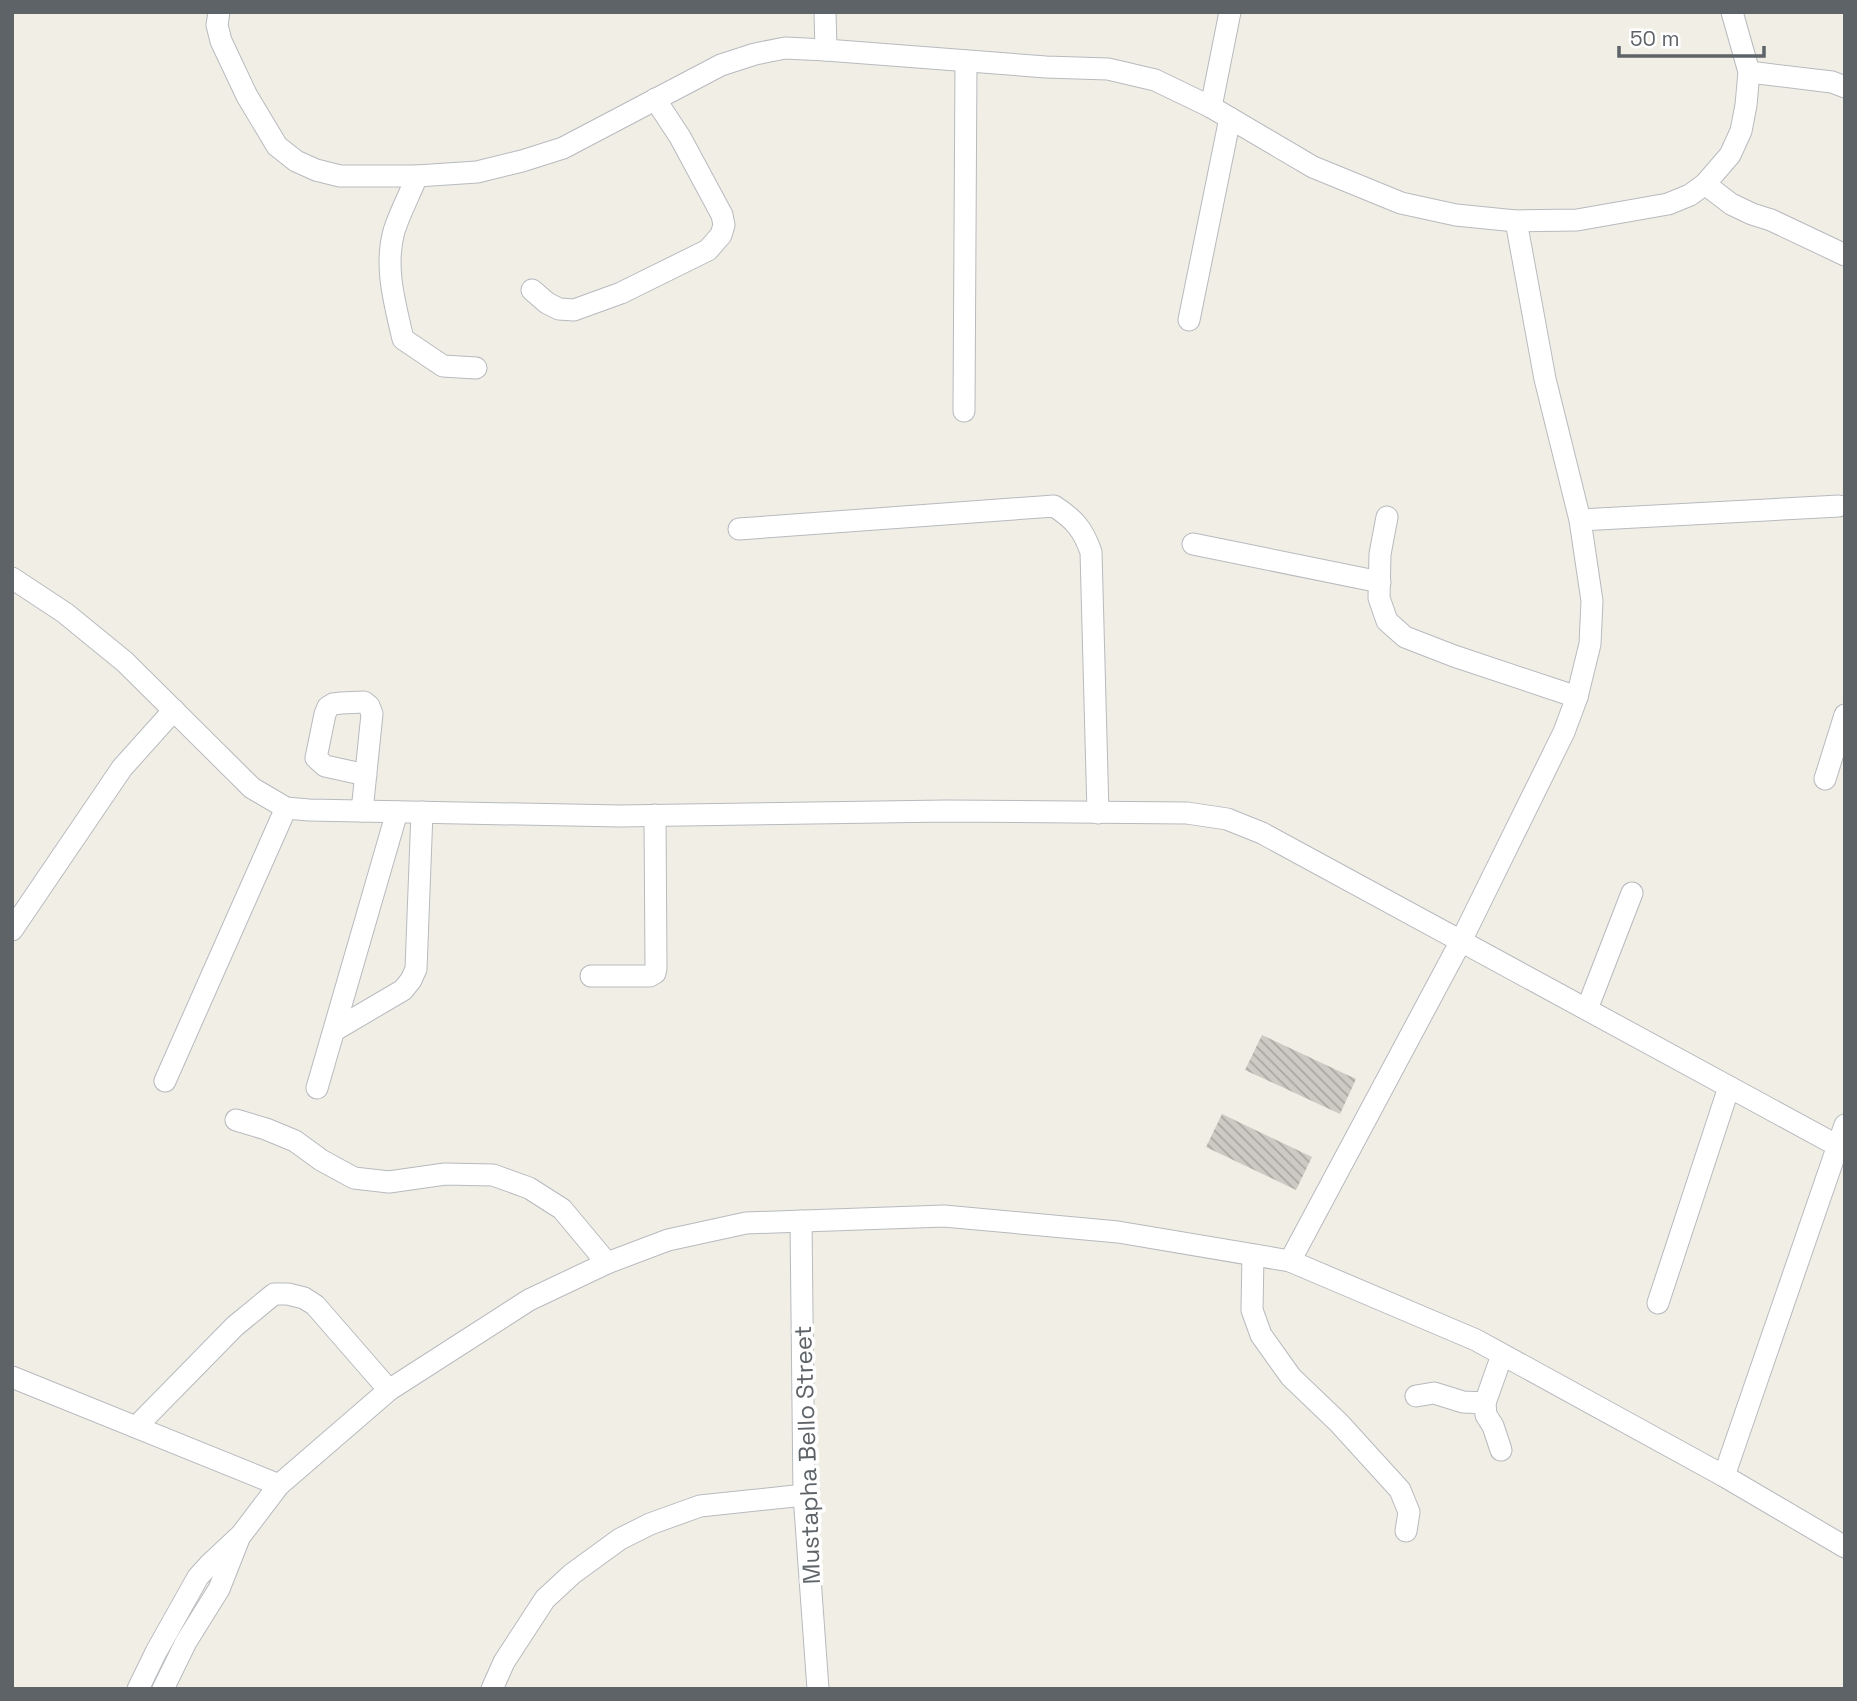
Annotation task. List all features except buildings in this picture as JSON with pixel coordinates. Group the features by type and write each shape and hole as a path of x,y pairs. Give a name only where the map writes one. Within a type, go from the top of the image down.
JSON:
{"street":[{"path":"219,12 217,25 221,41 247,96 276,146 296,161 340,176 417,176 477,172 522,161 563,148 722,65 785,48 1108,69 1155,80 1211,107 1313,167 1401,203 1457,215 1516,221 1577,220 1668,204 1690,195 1705,184 1730,155 1741,131 1746,105 1749,72 1732,12"},
{"path":"825,12 826,50"},
{"path":"1211,107 1230,12"},
{"path":"964,411 965,61"},
{"path":"1749,72 1832,82 1845,87"},
{"path":"532,290 559,309 574,310 621,293 708,250 721,235 724,225 722,215 680,136 655,99"},
{"path":"1189,320 1230,118"},
{"path":"417,176 394,232 389,261 393,296 403,339 443,366 477,368"},
{"path":"1705,184 1731,204 1845,255"},
{"path":"1290,1261 1461,941 1564,732 1577,697 1590,644 1592,601 1580,520 1545,379 1516,221"},
{"path":"739,529 1054,506 1073,518 1086,537 1091,552 1098,813"},
{"path":"1580,520 1839,506"},
{"path":"1387,517 1380,554 1379,598 1387,621 1405,637 1577,697"},
{"path":"1193,544 1380,582"},
{"path":"12,578 65,613 125,662 252,788 286,808 655,816 946,811 1187,813 1227,819 1262,833 1841,1147"},
{"path":"12,930 122,768 174,710"},
{"path":"1825,779 1845,715"},
{"path":"362,811 366,775"},
{"path":"165,1081 286,808"},
{"path":"317,1088 397,812"},
{"path":"335,1030 403,990 416,969 422,812"},
{"path":"591,976 650,976 655,973 655,816"},
{"path":"381,868 419,869"},
{"path":"1587,1009 1632,893"},
{"path":"1658,1303 1729,1087"},
{"path":"236,1120 295,1141 321,1160 355,1178 389,1182 445,1174 493,1175 529,1188 562,1209 607,1263"},
{"path":"1724,1476 1841,1147 1845,1125"},
{"path":"138,1689 198,1577 241,1535 279,1485 388,1390 529,1300 607,1263 668,1240 746,1223 944,1216 1118,1232 1290,1261 1464,1335 1724,1476 1845,1547"},
{"name":"Mustapha Bello Street","path":"801,1221 804,1495 818,1689"},
{"path":"1254,1255 1252,1310 1261,1335 1291,1377 1339,1423 1400,1490 1409,1512 1406,1531"},
{"path":"136,1427 235,1326 274,1294 304,1298 315,1305 388,1390"},
{"path":"1501,1450 1493,1426 1486,1415 1485,1403 1502,1355"},
{"path":"12,1377 279,1485"},
{"path":"1416,1396 1434,1393 1464,1402 1485,1403"},
{"path":"492,1689 504,1662 545,1599 572,1574 620,1539 650,1524 700,1506 804,1495"},
{"path":"163,1689 186,1642 219,1589 241,1535"}]}
